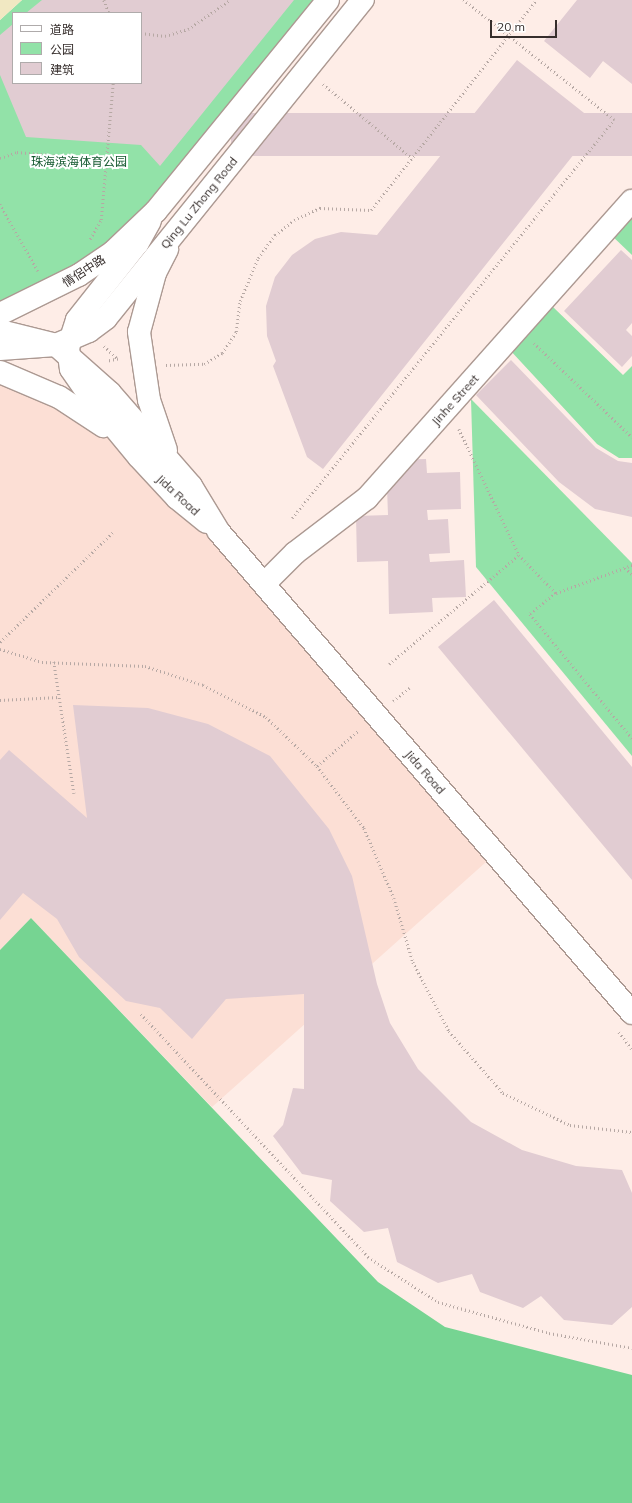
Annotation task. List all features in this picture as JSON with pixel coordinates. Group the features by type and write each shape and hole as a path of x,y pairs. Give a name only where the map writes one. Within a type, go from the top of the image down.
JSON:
{"main road":[{"path":"139,457 96,405 71,368 65,348 77,320 137,244 156,212 328,0"},
{"name":"Qing Lu Zhong Road","path":"0,349 65,348 106,318 363,0"},
{"name":"Jinhe Street","path":"264,584 295,553 367,498 632,200"},
{"name":"情侶中路","path":"0,314 49,293 113,252 156,212"},
{"path":"171,463 149,400 142,366 139,332 155,273 177,230"},
{"path":"0,331 65,348"},
{"name":"Jida Road","path":"65,348 110,393 191,486 219,532 632,1013"},
{"path":"0,372 83,410 139,457"},
{"name":"Jida Road","path":"139,457 177,498 219,532"}],"path":[{"path":"104,0 109,12"},
{"path":"142,33 165,36 188,29 230,0"},
{"path":"292,518 614,120 463,0"},
{"path":"118,359 142,366 204,364 222,354 236,332 248,279 275,235 294,220 320,208 371,210 536,0"},
{"path":"306,69 412,158"},
{"path":"99,234 88,243 101,220 113,84"},
{"path":"0,158 17,152 106,160"},
{"path":"0,204 39,272 49,293"},
{"path":"32,276 45,268"},
{"path":"519,328 632,437"},
{"path":"449,406 518,555 556,593"},
{"path":"0,642 113,532"},
{"path":"388,664 518,555"},
{"path":"632,565 556,593 530,614 632,738"},
{"path":"626,568 632,574"},
{"path":"0,649 54,662 145,666 203,684 266,717 317,766 364,828 394,898 413,962 454,1037 503,1093 570,1125 632,1132"},
{"path":"54,662 74,793"},
{"path":"0,700 59,697"},
{"path":"356,723 366,735"},
{"path":"141,1014 368,1257 438,1302 549,1333 632,1348"},
{"path":"614,1026 632,1049"}],"shaded area":[{"path":"0,373 59,397 139,457 495,854 212,1107 31,918 0,950"}],"green space":[{"name":"珠海滨海体育公园","path":"22,0 319,0 170,182 88,263 0,307 0,20"},
{"path":"632,209 632,255 609,233"},
{"path":"552,306 623,375 632,366 632,458 619,458 597,444 509,349"},
{"path":"471,399 632,563 632,756 476,567"},
{"path":"31,918 378,1282 445,1327 632,1375 632,1503 0,1503 0,950"}],"sand":[{"path":"0,0 22,0 0,20"}],"building":[{"path":"42,0 294,0 160,166 141,145 26,137 0,75 0,35 12,25 12,84 142,84 142,12 27,12"},
{"path":"577,0 632,0 632,84 603,61 590,78 544,41"},
{"path":"517,60 598,124 323,469 307,457 273,366 276,361 267,336 266,306 275,277 292,255 315,239 341,232 377,235"},
{"path":"231,113 632,113 632,156 231,156"},
{"path":"621,250 632,260 632,323 626,330 632,336 632,356 622,367 564,311"},
{"path":"511,360 596,448 618,461 632,463 632,517 595,509 559,482 476,395"},
{"path":"426,459 427,473 460,472 461,509 427,510 428,520 448,519 450,553 429,554 430,562 464,560 466,597 432,598 433,612 389,614 388,561 357,562 356,516 388,515 386,460"},
{"path":"494,600 632,767 632,880 438,647"},
{"path":"73,705 148,708 208,724 270,756 329,829 352,876 377,984 390,1023 418,1069 471,1122 522,1150 576,1166 622,1170 632,1193 632,1307 612,1325 564,1320 541,1296 523,1308 480,1292 472,1274 438,1283 397,1262 388,1228 364,1232 330,1201 332,1180 302,1174 273,1136 283,1125 293,1088 304,1089 304,994 226,999 192,1039 160,1008 126,1001 79,957 57,919 23,893 0,920 0,760 9,750 87,818"}]}
